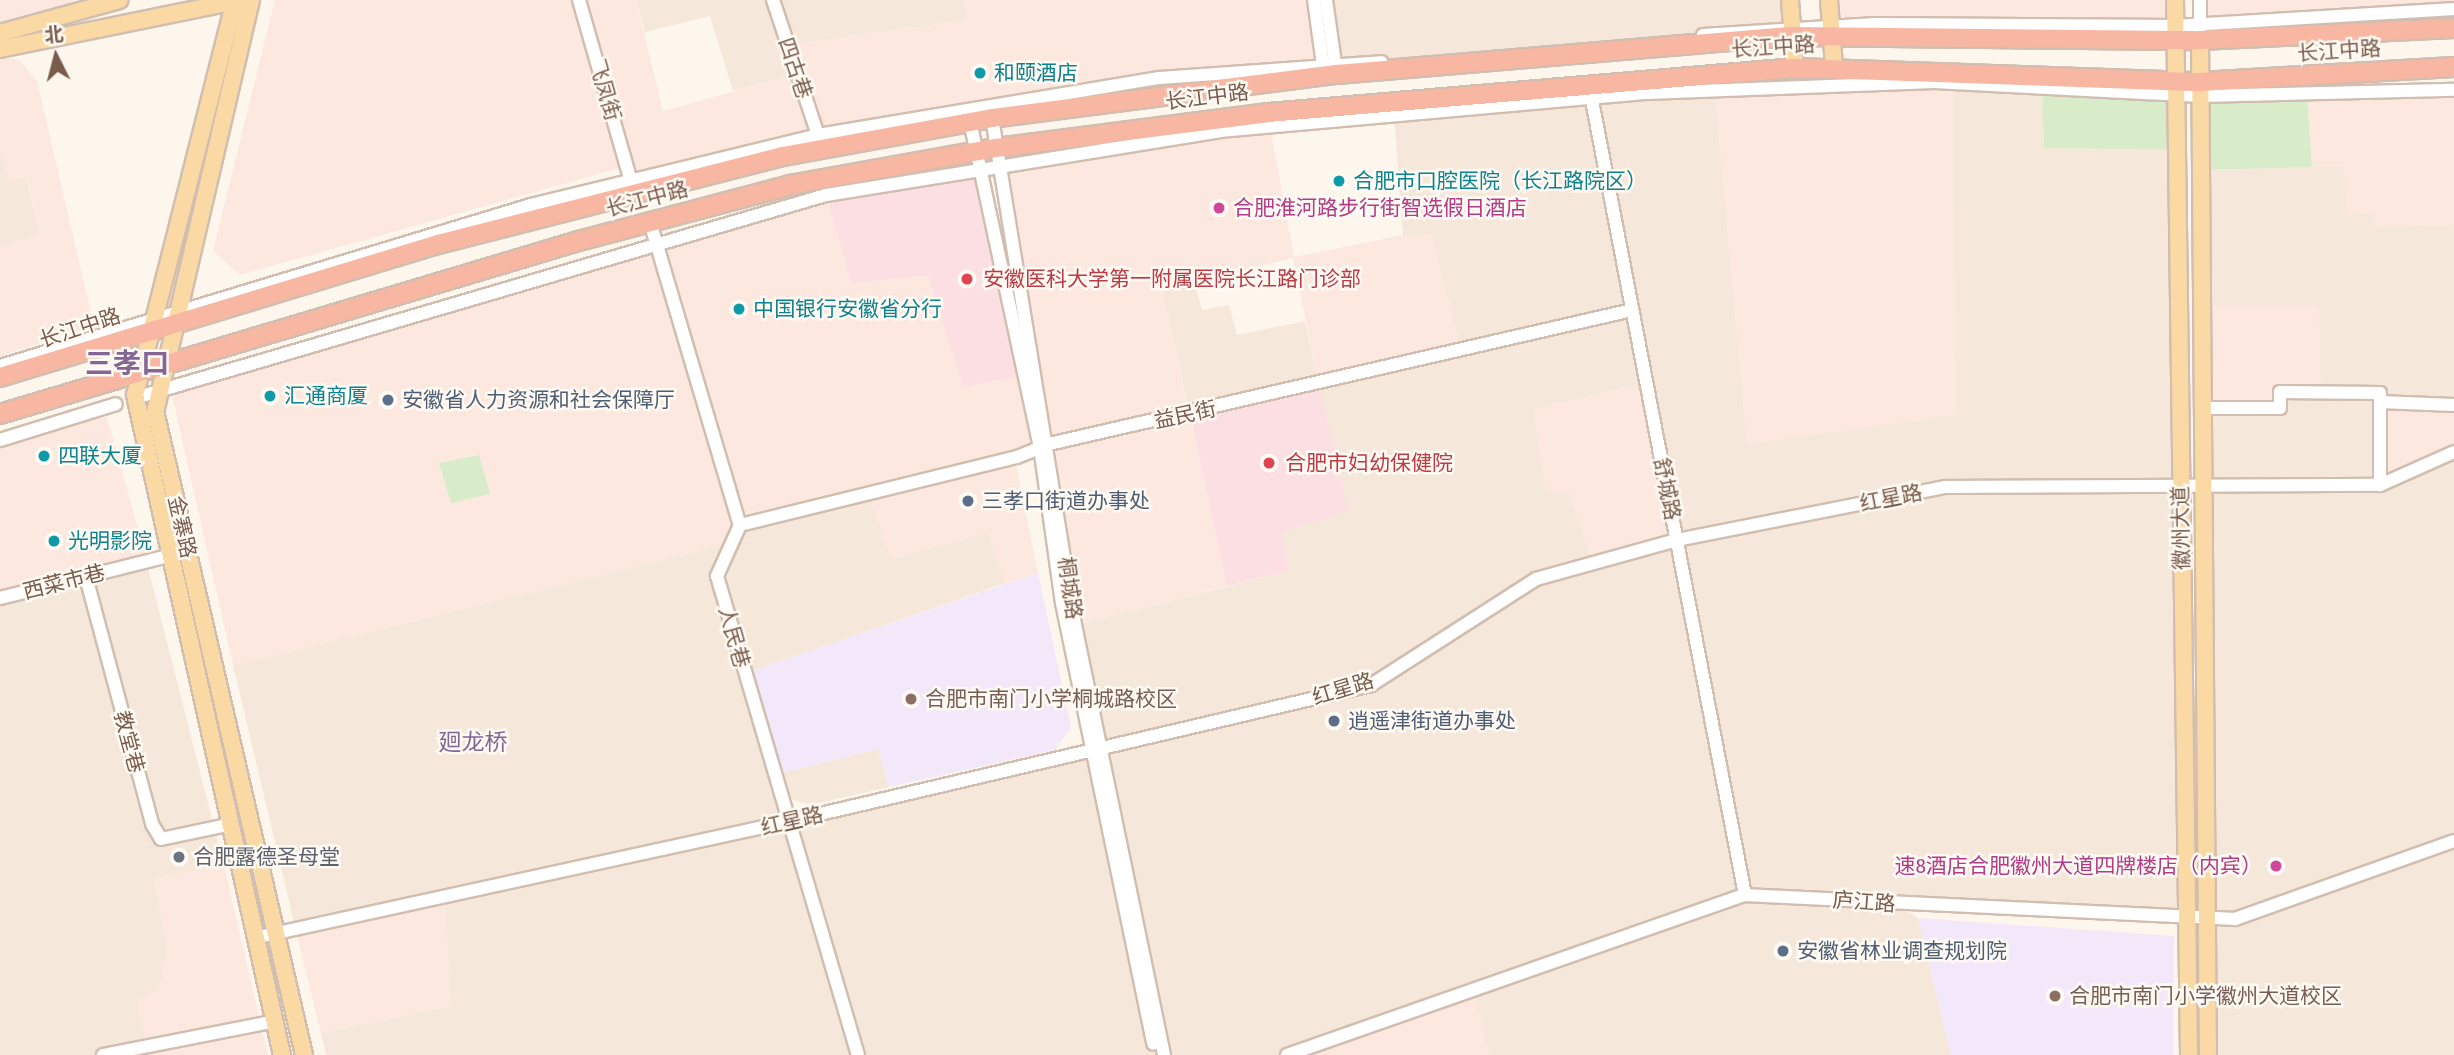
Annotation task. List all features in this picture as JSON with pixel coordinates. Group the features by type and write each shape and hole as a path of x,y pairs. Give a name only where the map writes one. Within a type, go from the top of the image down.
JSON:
{"highway":[{"name":"长江中路","path":"0,377 179,314 650,189 848,141 970,121 1330,70 1792,32 2200,33 2454,28"},
{"name":"长江中路","path":"0,414 164,363 650,222 790,185 996,148 1268,113 1590,91 1795,68 1834,66 2200,89 2454,66"}],"main road":[{"path":"0,33 120,0"},
{"name":"金寨路","path":"251,0 179,314 164,363 151,393 304,1055"},
{"path":"1790,0 1795,68"},
{"path":"1829,0 1834,66"},
{"name":"徽州大道","path":"2175,0 2185,921 2189,1055"},
{"path":"0,49 236,1"},
{"name":"金寨路","path":"236,1 142,370 136,404 228,825 282,1055"},
{"name":"徽州大道","path":"2200,33 2203,920 2208,1055"}],"street":[{"name":"飞凤街","path":"579,0 631,181"},
{"name":"四古巷","path":"773,0 818,135"},
{"path":"1314,0 1330,70"},
{"path":"1325,0 1330,70"},
{"name":"徽州大道","path":"2200,0 2200,33"},
{"path":"2200,33 2454,9"},
{"path":"179,314 631,181 818,135 1159,78 1330,70"},
{"path":"151,393 826,195 1220,131 1590,91 1934,82 2176,87"},
{"path":"2200,89 2454,90"},
{"name":"舒城路","path":"1590,91 1745,895"},
{"name":"桐城路","path":"992,118 1096,750 1155,1055"},
{"name":"桐城路","path":"970,121 1045,446"},
{"path":"650,222 740,525"},
{"name":"益民街","path":"740,525 1045,446 1633,310"},
{"path":"0,366 154,323"},
{"path":"2201,408 2280,408 2280,392 2380,393 2380,485"},
{"path":"2380,402 2454,405"},
{"path":"0,440 116,404"},
{"name":"红星路","path":"254,938 786,822 1371,685 1536,579 1677,540 1945,487 2380,485 2454,452"},
{"name":"人民巷","path":"740,525 717,576 786,822 858,1055"},
{"name":"西菜市巷","path":"0,598 168,556"},
{"name":"教堂巷","path":"86,577 152,824 161,839 228,825"},
{"name":"桐城路","path":"1096,750 1164,1055"},
{"name":"庐江路","path":"1287,1055 1745,895 2185,921 2235,919 2454,841"},
{"path":"103,1055 266,1023"}],"shaded area":[{"path":"0,0 75,0 46,19 0,30"},
{"path":"275,0 573,0 620,168 240,275 213,251"},
{"path":"579,0 636,0 663,111 796,74 786,45 968,20 964,0 1314,0 1324,66 1159,78 631,181"},
{"path":"636,0 964,0 968,20 787,45 796,74 733,91 710,16 645,32"},
{"path":"1326,0 1790,0 1792,27 1335,65"},
{"path":"1829,0 2175,0 2175,26 1831,26"},
{"path":"2200,0 2454,0 2454,9 2200,25"},
{"path":"0,56 19,60 37,81 94,326 0,356 0,247 40,234 27,178 10,181 0,147"},
{"path":"1953,83 2042,87 2044,148 2176,150 2185,921 1898,905 1918,918 1951,1055 1489,1055 1473,991 1288,1055 1164,1055 1075,625 1289,571 1282,533 1190,415 1162,289 1194,281 1202,310 1229,305 1237,335 1305,321 1319,385 1431,235 1403,235 1394,116 1715,91 1747,443","holes":["1570,493 1676,540 1593,564"]},
{"path":"1953,83 1956,415 1747,444 1715,91"},
{"path":"2454,90 2454,225 2375,227 2375,212 2347,214 2344,167 2312,167 2307,95"},
{"path":"1270,127 1294,257 1403,235 1431,235 1462,351 1319,385 1293,258 1162,289 1227,586 1075,625 1001,168"},
{"path":"0,147 26,177 40,234 0,247"},
{"path":"2344,166 2375,212 2376,226 2454,225 2454,1055 2208,1055 2200,170"},
{"name":"安徽医科大学第一附属医院长江路门诊部","path":"982,171 1025,376 963,387 928,275 852,283 826,195"},
{"path":"826,195 928,274 963,387 1025,376 1040,447 740,525 728,544 233,665 172,395 655,254"},
{"path":"2201,306 2319,306 2321,392 2280,392 2280,408 2201,408"},
{"path":"1646,382 1677,540 1593,564 1570,493 1546,491 1533,409"},
{"name":"合肥市妇幼保健院","path":"1319,385 1349,511 1282,533 1289,571 1227,586 1190,415"},
{"path":"2380,402 2454,405 2454,452 2380,485"},
{"path":"107,417 146,557 0,598 0,443"},
{"path":"1015,461 1038,573 1006,583 988,533 891,559 870,497"},
{"path":"870,497 988,533 1006,583 748,672 724,573 742,532"},
{"path":"728,544 717,576 786,822 1091,751 1155,1055 326,1055 321,1033 451,1006 444,896 297,935 233,665"},
{"path":"148,568 224,866 154,879 168,951 147,1048 103,1055 0,1055 0,598"},
{"name":"合肥市南门小学桐城路校区","path":"1038,573 1071,727 1055,750 889,787 878,749 778,774 748,672"},
{"path":"878,749 889,787 810,805 784,797 778,774"},
{"path":"224,866 268,1055 103,1055 147,1047 137,999 158,990 168,951 154,879"},
{"path":"445,896 451,1006 321,1033 297,935"},
{"name":"合肥市南门小学徽州大道校区","path":"1918,918 2174,936 2173,1055 1951,1055"},
{"path":"1473,989 1489,1055 1287,1055"}],"green space":[{"path":"2042,87 2176,93 2176,150 2044,148"},
{"path":"2307,95 2312,167 2200,170 2200,96"},
{"path":"479,455 490,494 451,503 439,463"}],"place":[{"name":"和颐酒店","path":"980,73"},
{"name":"合肥市口腔医院（长江路院区）","path":"1339,181"},
{"name":"合肥淮河路步行街智选假日酒店","path":"1219,208"},
{"name":"安徽医科大学第一附属医院长江路门诊部","path":"967,279"},
{"name":"中国银行安徽省分行","path":"739,309"},
{"name":"汇通商厦","path":"270,396"},
{"name":"安徽省人力资源和社会保障厅","path":"388,400"},
{"name":"四联大厦","path":"44,456"},
{"name":"合肥市妇幼保健院","path":"1269,463"},
{"name":"三孝口街道办事处","path":"968,501"},
{"name":"光明影院","path":"54,541"},
{"name":"合肥市南门小学桐城路校区","path":"911,699"},
{"name":"逍遥津街道办事处","path":"1334,721"},
{"name":"合肥露德圣母堂","path":"179,857"},
{"name":"速8酒店合肥徽州大道四牌楼店（内宾）","path":"2276,866"},
{"name":"安徽省林业调查规划院","path":"1783,951"},
{"name":"合肥市南门小学徽州大道校区","path":"2055,996"}],"district":[{"name":"三孝口","path":"127,364"},
{"name":"廻龙桥","path":"473,742"}]}
